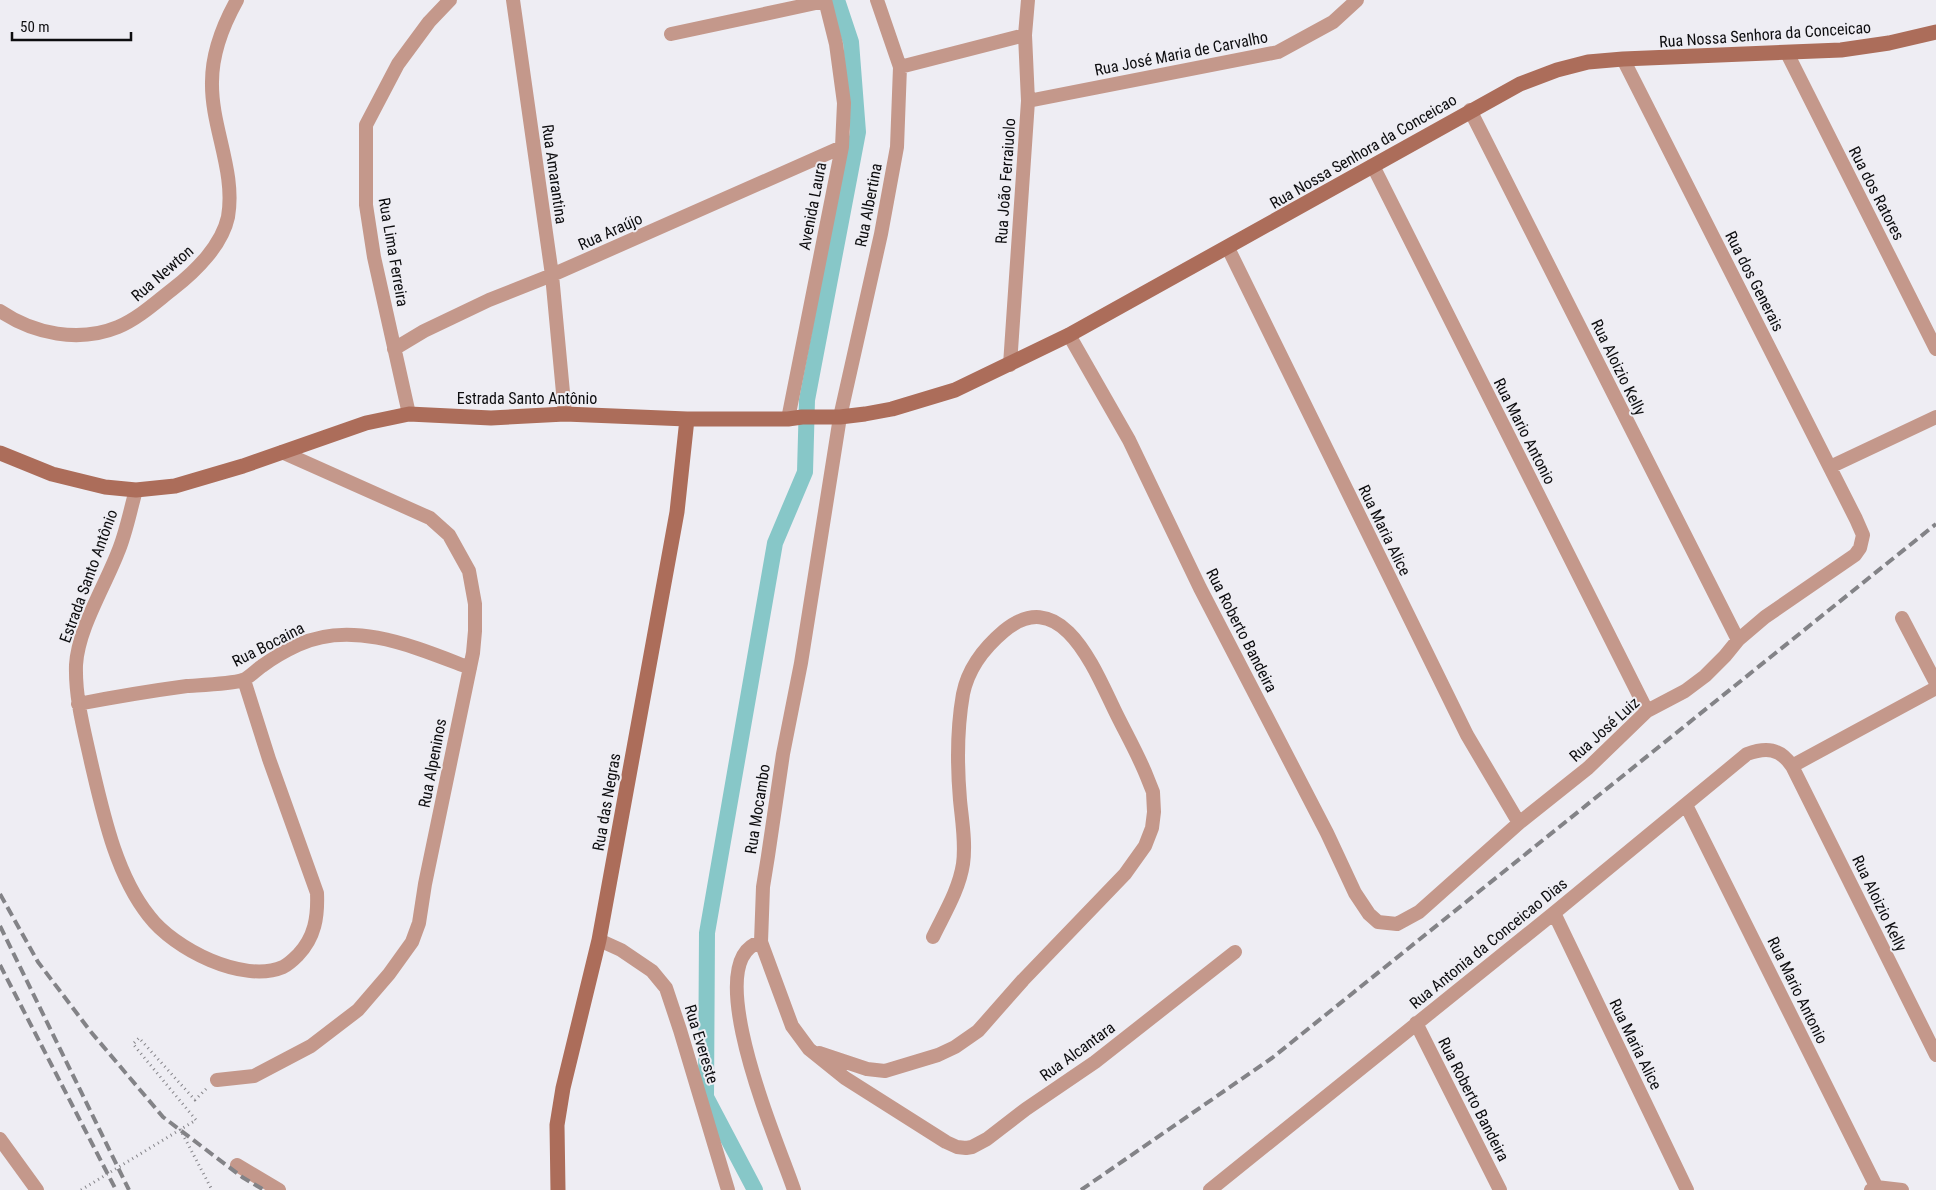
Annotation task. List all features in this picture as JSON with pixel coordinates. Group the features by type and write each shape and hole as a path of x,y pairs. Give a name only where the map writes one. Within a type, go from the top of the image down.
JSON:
{"main road":[{"name":"Rua Nossa Senhora da Conceicao","path":"834,417 892,409 955,390 1010,365 1228,248 1470,110 1520,84 1557,70 1588,62 1623,59 1841,50 1889,43 1936,32"},
{"name":"Estrada Santo Antônio","path":"0,453 52,474 105,487 136,490 175,486 366,423 409,414 491,418 565,414 687,419 834,417"},
{"name":"Rua das Negras","path":"558,1190 557,1125 563,1088 599,940 677,512 687,419"}],"street":[{"name":"Rua Newton","path":"0,311 13,320 41,331 71,335 94,334 119,327 141,314 187,279 205,260 221,235 227,219 229,200 228,177 212,84 214,62 224,24 237,0"},
{"name":"Rua Lima Ferreira","path":"409,414 374,256 366,205 366,125 398,64 429,22 450,0"},
{"name":"Rua Amarantina","path":"513,0 552,275 565,414"},
{"name":"Rua Albertina","path":"834,417 881,234 897,147 900,67 877,0"},
{"name":"Rua João Ferraiuolo","path":"1010,365 1028,101 1025,35 1028,0"},
{"name":"Rua José Maria de Carvalho","path":"1028,101 1278,52 1333,22 1357,0"},
{"path":"671,34 825,1"},
{"name":"Avenida Laura","path":"795,418 842,147 844,103 836,44 825,1"},
{"path":"900,67 1025,35"},
{"name":"Rua dos Ratores","path":"1787,53 1936,350"},
{"name":"Rua dos Generais","path":"1623,59 1856,519"},
{"name":"Rua Aloizio Kelly","path":"1470,110 1738,640"},
{"name":"Rua Araújo","path":"394,350 424,331 489,300 552,275 842,147"},
{"name":"Rua Mario Antonio","path":"1373,166 1646,711"},
{"name":"Rua Maria Alice","path":"1228,248 1467,735 1519,823"},
{"name":"Rua Roberto Bandeira","path":"1069,335 1129,440 1200,588 1327,833 1356,893 1369,914 1378,922 1397,924"},
{"name":"Rua Mocambo","path":"834,417 802,654 783,754 763,887 761,942 792,1026 809,1049 845,1078 932,1133"},
{"path":"1830,468 1936,417"},
{"name":"Rua Alpeninos","path":"217,1080 254,1076 311,1046 358,1010 389,974 412,942 419,923 470,668 475,631 474,590 469,571 449,535 430,518 282,452"},
{"name":"Estrada Santo Antônio","path":"136,490 119,550 89,618 76,664 78,704 110,834 131,890 148,916 177,943 188,951 232,967 268,970 283,967 307,945 314,930 318,909 317,892 269,759 244,680"},
{"name":"Rua José Luiz","path":"1397,924 1419,912 1519,823 1588,768 1646,711 1685,691 1705,676 1738,640 1796,595 1855,555 1860,548 1862,535 1856,519"},
{"path":"809,1049 867,1069 885,1071 938,1055 955,1047 978,1030 1023,980 1125,874 1145,846 1152,828 1154,812 1153,792 1147,777 1101,681 1065,627 1054,621 1033,617 1022,619 1010,626 995,638 978,658 969,675 963,692 958,750 959,791 964,840 963,862 961,875 933,938"},
{"path":"1902,618 1936,683"},
{"name":"Rua Bocaina","path":"78,704 158,690 244,680 263,665 298,645 312,639 350,634 393,642 470,668"},
{"path":"1792,766 1936,688"},
{"name":"Rua Antonia da Conceicao Dias","path":"1210,1190 1554,913 1747,754 1761,749 1773,750 1783,756 1792,766"},
{"name":"Rua Aloizio Kelly","path":"1792,766 1936,1055"},
{"name":"Rua Mario Antonio","path":"1686,805 1875,1189"},
{"name":"Rua Maria Alice","path":"1554,913 1687,1190"},
{"name":"Rua Evereste","path":"599,940 621,950 640,962 652,971 666,988 728,1190"},
{"path":"761,942 752,944 746,950 739,964 736,994 740,1027 754,1076 794,1190"},
{"name":"Rua Alcantara","path":"932,1133 957,1147 972,1147 987,1139 1026,1109 1095,1062 1235,952"},
{"name":"Rua Roberto Bandeira","path":"1416,1023 1500,1190"},
{"path":"0,1139 37,1190"},
{"path":"237,1165 279,1190"},
{"path":"1875,1189 1902,1190"}],"path":[{"path":"81,1190 196,1120 133,1044 139,1038 195,1100"},
{"path":"180,1129 212,1190"}],"waterway":[{"path":"755,1190 706,1097 707,933 775,543 805,472 807,400 858,132 851,42 837,0"}],"railway":[{"path":"1081,1190 1272,1058 1936,524"},
{"path":"0,894 38,962 91,1032 163,1117 242,1177 264,1190"},
{"path":"0,926 129,1190"},
{"path":"0,965 116,1190"}]}
